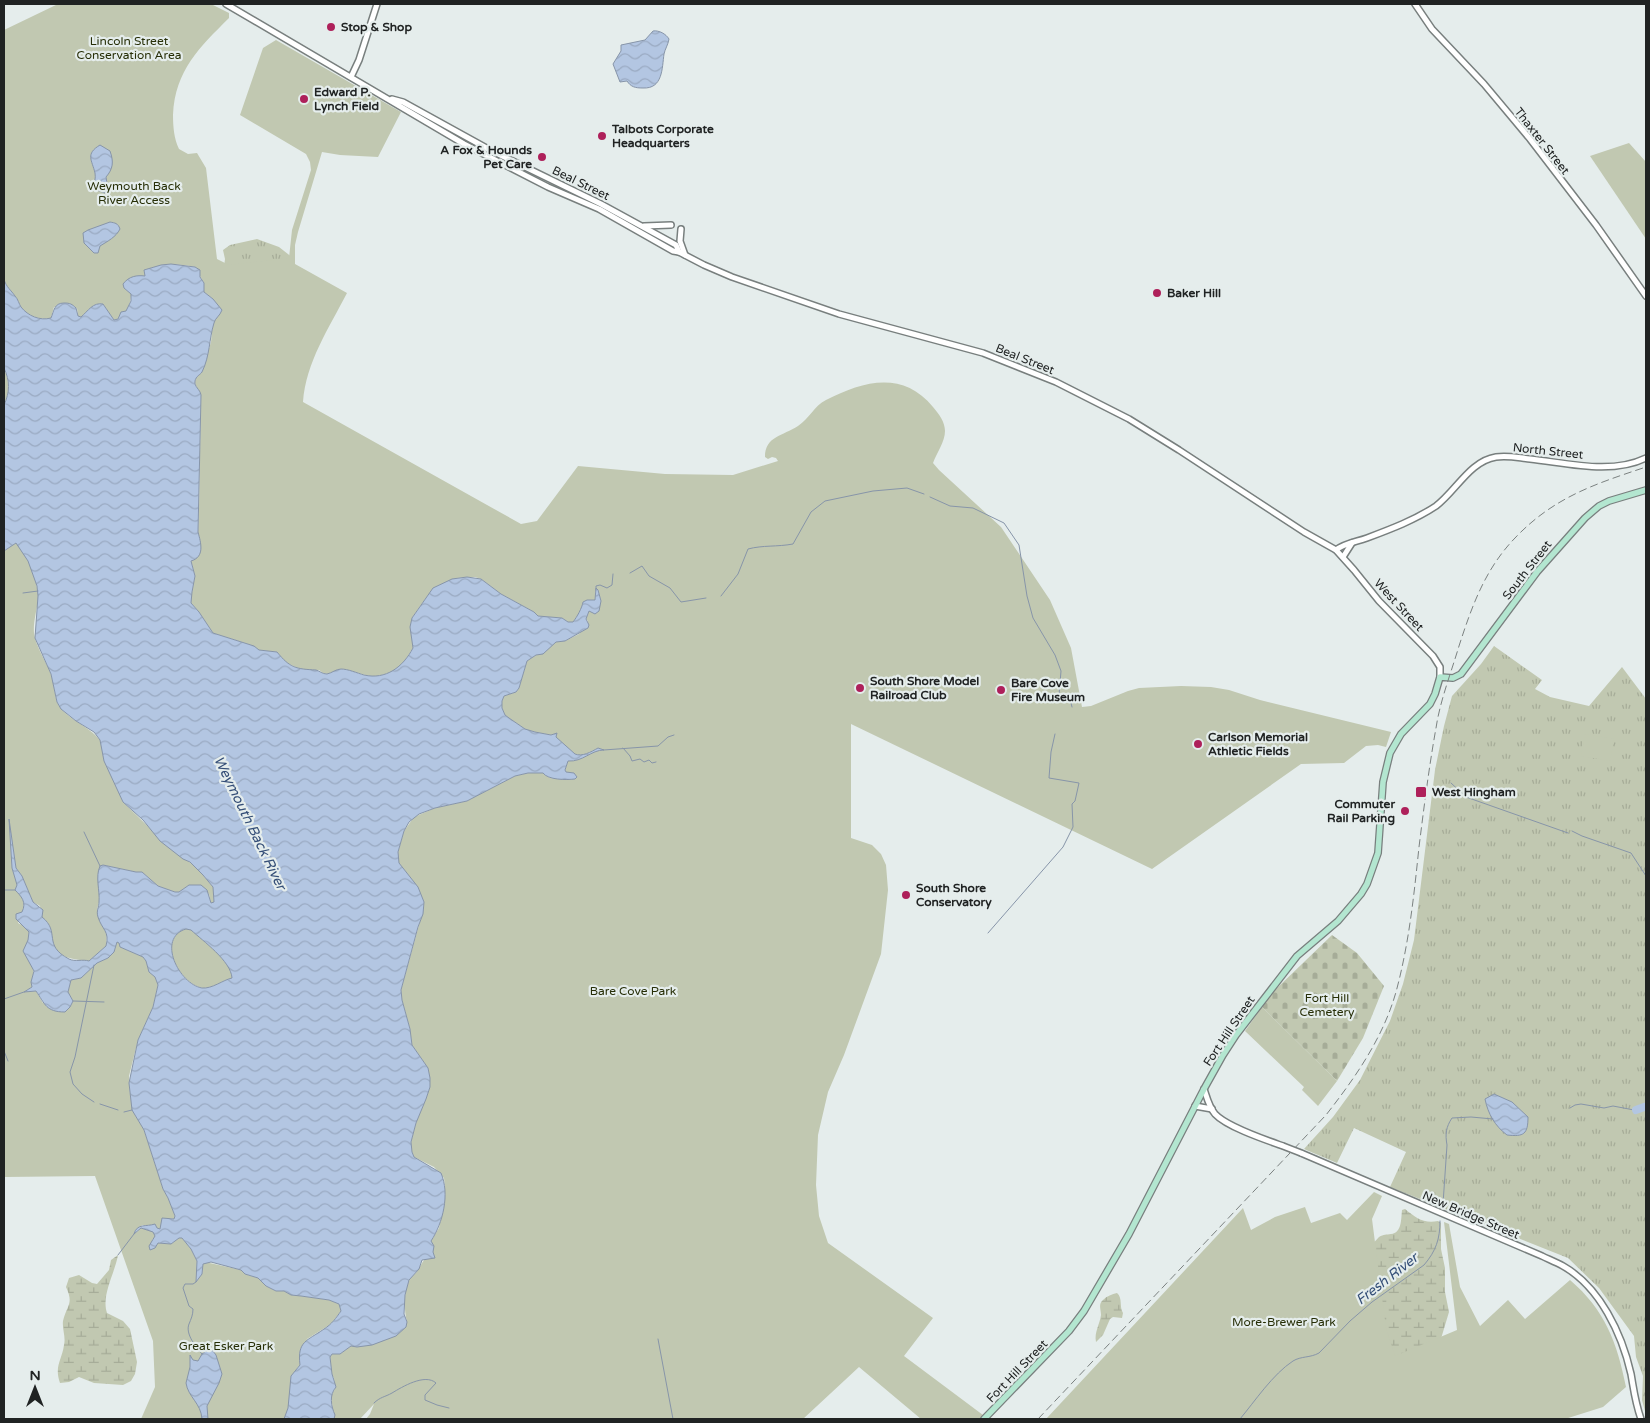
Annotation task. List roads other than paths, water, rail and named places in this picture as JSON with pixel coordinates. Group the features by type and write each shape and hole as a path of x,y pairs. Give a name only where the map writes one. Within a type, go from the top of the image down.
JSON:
{"main road":[{"name":"South Street","path":"1440,677 1453,678 1461,674 1537,572 1584,518 1609,501 1646,490"},
{"name":"Fort Hill Street","path":"986,1418 1077,1321 1129,1234 1222,1055 1281,975 1298,956 1354,904 1367,884 1378,853 1384,782 1390,753 1396,741 1430,704 1440,677"}],"street":[{"name":"Beal Street","path":"226,4 464,144 548,187 599,210 674,251 704,265 839,314 983,353 1056,382 1129,419 1304,532 1336,550"},
{"path":"352,77 377,4"},
{"name":"Thaxter Street","path":"1415,4 1432,28 1484,84 1530,140 1596,225 1646,296"},
{"name":"Beal Street","path":"389,99 403,102 490,150 601,204 676,245 679,252"},
{"path":"641,226 671,225"},
{"path":"682,229 680,241 686,256"},
{"name":"North Street","path":"1336,550 1344,545 1400,525 1424,514 1450,495 1477,465 1492,458 1512,457 1568,464 1609,466 1634,463 1646,458"},
{"path":"1343,557 1352,543"},
{"name":"West Street","path":"1336,550 1375,596 1433,656 1440,667 1440,677"},
{"name":"New Bridge Street","path":"1204,1089 1217,1116 1234,1126 1542,1256 1573,1273 1602,1304 1621,1339 1631,1376 1634,1401 1641,1419"},
{"name":"New Bridge Street","path":"1195,1106 1212,1109"}],"water":[{"path":"653,31 662,33 669,39 658,81 650,87 643,88 634,87 627,81 620,82 613,64 621,51 621,45 645,40"},
{"path":"100,145 110,151 112,159 110,171 106,177 108,190 105,193 94,189 95,175 91,161 92,151"},
{"path":"110,222 117,224 120,229 114,237 100,246 98,253 94,253 84,243 83,233"},
{"name":"Weymouth Back River","path":"171,264 195,267 200,270 200,277 204,283 204,292 222,310 214,323 205,366 195,381 201,395 198,532 201,549 198,556 191,561 195,576 191,603 213,633 254,646 259,650 277,652 294,667 316,670 325,674 341,669 364,675 380,676 399,666 409,655 413,648 410,627 412,618 433,588 452,579 467,577 481,579 501,594 538,616 562,618 568,622 575,620 583,602 595,600 596,588 601,601 599,611 595,614 589,611 586,619 589,625 588,628 565,641 556,642 543,654 536,655 527,661 519,688 516,692 504,696 502,708 505,715 525,729 551,735 557,733 556,737 575,754 584,754 598,748 604,750 578,760 568,761 565,770 566,772 574,773 577,777 575,779 553,778 543,773 528,773 515,776 467,801 435,808 419,814 409,822 404,831 398,852 399,863 418,887 424,902 423,914 401,990 402,1000 410,1029 412,1045 428,1068 430,1078 430,1087 411,1142 412,1152 414,1157 441,1173 445,1190 444,1208 439,1226 431,1241 434,1246 435,1258 422,1260 419,1269 409,1280 405,1295 404,1314 407,1322 406,1327 396,1336 372,1345 351,1346 340,1354 332,1354 330,1357 336,1387 332,1397 334,1419 284,1419 288,1408 291,1376 300,1365 299,1357 302,1346 304,1342 334,1321 341,1311 339,1304 329,1300 276,1291 266,1286 258,1278 245,1274 241,1270 211,1262 203,1264 202,1274 196,1282 197,1261 191,1249 182,1238 171,1244 158,1243 155,1248 150,1250 149,1246 155,1236 153,1232 141,1228 134,1234 137,1228 142,1226 155,1224 160,1229 162,1218 174,1219 175,1216 163,1189 144,1130 132,1110 129,1083 138,1040 153,1007 158,985 155,977 149,972 146,961 143,957 120,947 117,942 114,952 108,958 97,963 81,978 71,980 68,992 73,1001 65,1012 50,1009 36,991 24,992 32,987 31,982 34,971 23,951 29,932 16,919 16,914 22,912 24,902 15,890 17,885 12,868 9,819 16,868 22,876 33,902 43,910 42,917 48,923 56,949 69,959 89,961 106,946 107,937 97,913 100,866 142,872 158,886 175,892 179,892 189,885 201,885 207,890 211,903 214,902 213,887 203,875 190,862 183,859 160,841 143,820 123,802 104,761 100,740 94,732 61,709 57,702 51,674 35,638 38,596 37,586 28,561 16,543 4,551 4,405 8,387 4,368 4,279 21,307 34,317 51,318 56,306 61,303 69,304 76,308 78,316 81,317 96,304 103,304 114,320 118,319 121,312 126,311 131,301 131,294 124,288 123,284 133,277 145,276 144,270","holes":["186,929 191,930 222,958 232,978 210,987 202,988 193,985 179,970 172,951 173,941 177,934"]},
{"path":"1494,1094 1512,1102 1528,1117 1524,1133 1521,1135 1507,1135 1496,1124 1490,1115 1485,1099"},
{"path":"209,1349 216,1355 222,1374 207,1406 208,1419 202,1419 201,1413 186,1383 190,1367 190,1355 193,1360 198,1361 202,1354"}],"waterway":[{"path":"721,596 738,574 748,549 793,544 811,512 825,501 873,491 907,488 924,494"},
{"path":"930,497 950,506 973,508 1004,523 1019,545 1027,596 1033,618 1055,655 1061,671 1059,695 1070,699 1072,707"},
{"path":"630,573 642,566 649,576 670,588 681,602 706,598"},
{"path":"596,590 596,586 600,585 607,588 612,585 613,574"},
{"path":"23,593 38,591"},
{"path":"988,933 1063,847 1073,827 1072,804 1075,801 1079,783 1049,778 1051,752 1055,734"},
{"path":"604,750 658,746 668,737 674,735"},
{"path":"623,748 632,761 640,759 644,762 649,760 652,763 656,762"},
{"path":"1451,783 1466,797 1568,833"},
{"path":"1572,831 1631,853 1646,876"},
{"path":"84,832 100,866"},
{"path":"4,890 15,890"},
{"path":"94,965 75,1057 70,1072 73,1084 82,1094 94,1102"},
{"path":"4,999 24,992"},
{"path":"73,1001 104,1002"},
{"path":"4,1051 8,1061"},
{"path":"100,1104 118,1110"},
{"path":"1570,1108 1581,1104 1604,1108 1613,1106 1634,1110"},
{"path":"1636,1110 1644,1107"},
{"path":"124,1112 132,1110"},
{"name":"Fresh River","path":"1443,1204 1446,1134 1450,1121 1452,1118 1471,1117 1493,1119"},
{"name":"Fresh River","path":"1240,1419 1271,1380 1286,1366 1296,1359 1319,1353 1350,1321 1372,1302 1424,1265 1432,1255 1439,1234 1440,1221"},
{"path":"118,1255 134,1234"},
{"path":"196,1282 185,1284 183,1288 189,1306 193,1309 188,1332 202,1354"},
{"path":"658,1339 673,1419"},
{"path":"374,1403 380,1398 407,1385 420,1380 431,1380 436,1383 425,1395 425,1400 449,1408"}],"railway":[{"path":"1038,1419 1326,1115 1367,1057 1384,1025 1396,992 1410,920 1431,757 1438,718 1464,631 1481,589 1495,562 1515,538 1545,512 1592,486 1646,467"}],"place":[{"name":"Stop & Shop","path":"331,27"},
{"name":"Edward P. Lynch Field","path":"304,99"},
{"name":"Talbots Corporate Headquarters","path":"602,136"},
{"name":"A Fox & Hounds Pet Care","path":"542,157"},
{"name":"Baker Hill","path":"1157,293"},
{"name":"South Shore Model Railroad Club","path":"860,688"},
{"name":"Bare Cove Fire Museum","path":"1001,690"},
{"name":"Carlson Memorial Athletic Fields","path":"1198,744"},
{"name":"West Hingham","path":"1421,792"},
{"name":"Commuter Rail Parking","path":"1405,811"},
{"name":"South Shore Conservatory","path":"906,895"}],"park label":[{"name":"Lincoln Street Conservation Area","path":"129,48"},
{"name":"Weymouth Back River Access","path":"134,193"},
{"name":"Bare Cove Park","path":"633,991"},
{"name":"Fort Hill Cemetery","path":"1327,1005"},
{"name":"More-Brewer Park","path":"1284,1322"},
{"name":"Great Esker Park","path":"226,1346"}]}
